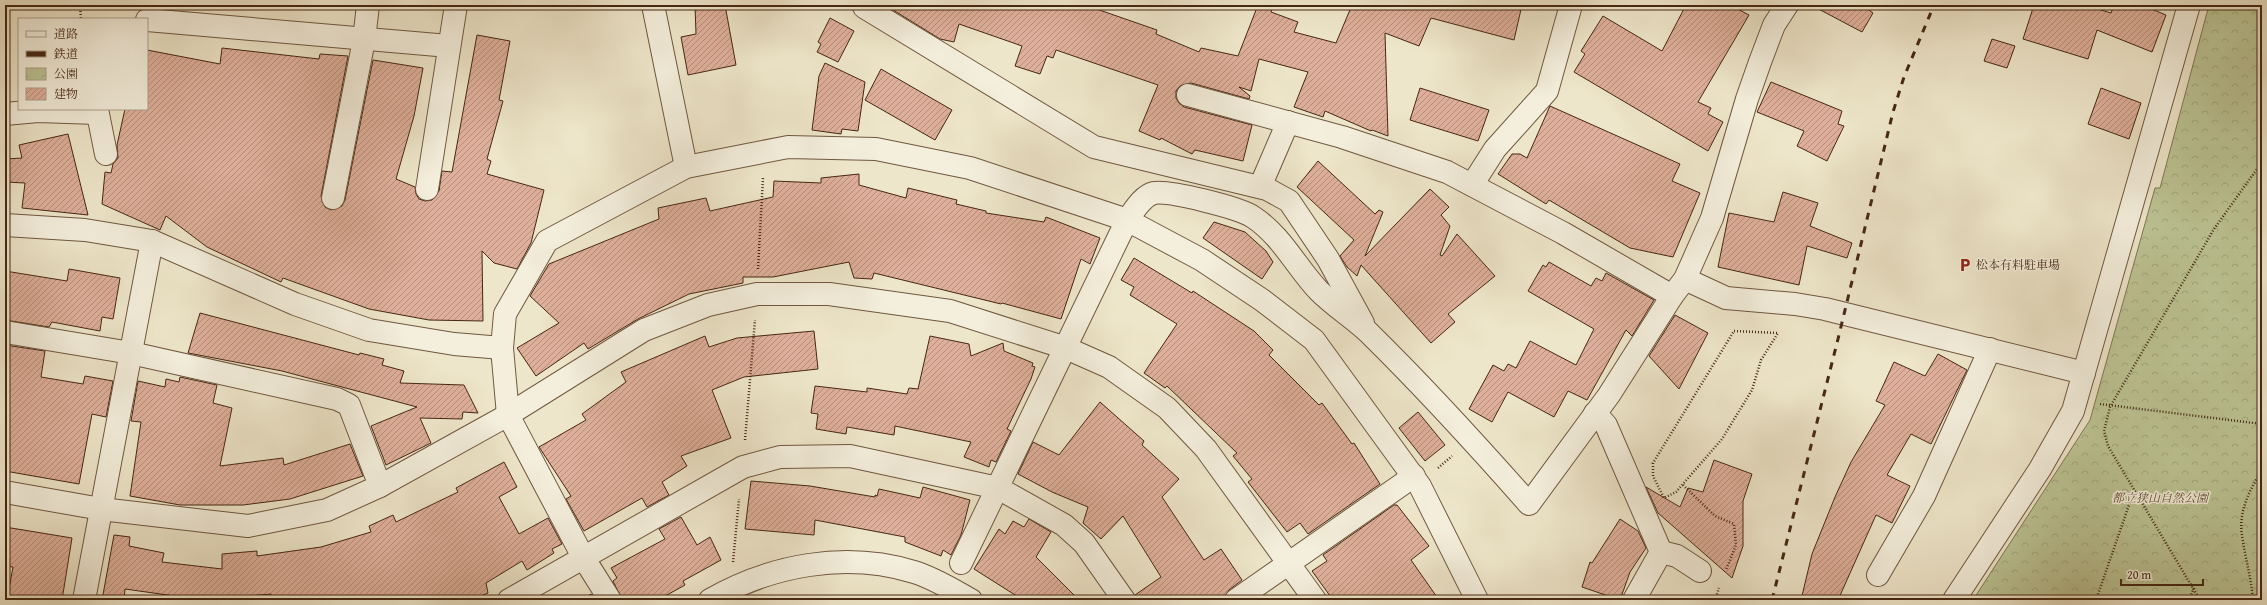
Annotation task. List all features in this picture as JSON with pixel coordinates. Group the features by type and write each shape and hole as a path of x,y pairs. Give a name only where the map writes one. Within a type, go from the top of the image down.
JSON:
{"street":[{"path":"333,198 364,40 368,5"},
{"path":"427,189 456,5"},
{"path":"653,5 686,167"},
{"path":"865,5 864,7 871,12 1094,147 1260,187 1289,201 1339,277 1367,331"},
{"path":"1472,185 1494,149 1547,91 1571,5"},
{"path":"961,563 1127,220 1143,199 1155,193 1196,198 1234,208 1253,217 1267,228 1319,292 1367,331 1472,438 1529,504 1595,412 1609,395 1678,288 1712,218 1746,98 1774,25 1787,5"},
{"path":"1954,600 2040,469 2073,411 2189,5"},
{"path":"148,20 364,40 449,46"},
{"path":"1188,95 1342,137 1447,172 1563,233 1678,288 1726,298 1795,304 1825,309 2084,373"},
{"path":"5,114 38,111 97,111 106,154"},
{"path":"1260,187 1288,122"},
{"path":"610,600 582,557 508,414 502,348 505,314 547,241 686,167 788,147 876,149 970,168 1127,220 1202,260 1262,300 1314,340 1423,474 1437,517 1477,600"},
{"path":"5,225 85,230 152,241 295,304 369,330 454,344 502,348"},
{"path":"84,600 152,241"},
{"path":"5,492 101,509 248,526 327,510 380,486 508,414 644,330 708,305 757,294 830,294 950,311 1066,348 1109,367 1167,408 1206,449 1315,600"},
{"path":"5,332 131,353 337,399 349,405 380,486"},
{"path":"1878,574 1924,496 1990,350"},
{"path":"1595,412 1606,425 1661,552"},
{"path":"509,600 582,557 743,467 780,457 850,456 998,488 1069,530 1084,543 1124,600"},
{"path":"1236,600 1423,474"},
{"path":"1661,552 1677,556 1700,571"},
{"path":"1634,600 1661,552"},
{"path":"710,600 730,588 770,573 797,566 853,562 884,565 915,572 971,600"}],"path":[{"path":"80,5 81,18"},
{"path":"730,588 743,467 757,294 765,151"},
{"path":"2200,600 2108,446 2104,431 2110,407 2214,229 2262,162"},
{"path":"1734,331 1778,333 1761,360 1752,390 1726,433 1683,485 1676,492 1664,498 1653,476 1652,463 1734,331"},
{"path":"2095,403 2110,407 2262,424"},
{"path":"1423,474 1456,452"},
{"path":"2253,600 2252,580 2241,534 2244,505 2262,471"},
{"path":"1683,485 1715,516 1734,524 1736,545"},
{"path":"2096,600 2130,502 2137,494"},
{"path":"2189,600 2194,588"},
{"path":"1715,600 1716,595"}],"green space":[{"name":"都立狭山自然公園","path":"2209,5 2262,5 2262,600 1973,600 2090,420 2155,188 2160,188"}],"building":[{"path":"695,5 725,5 736,65 688,75 681,37 696,34"},
{"path":"885,5 1085,5 1157,30 1156,34 1199,52 1201,48 1238,56 1258,5 1273,5 1271,12 1298,22 1294,32 1336,43 1352,5 1522,5 1514,40 1431,18 1419,46 1385,33 1388,136 1372,130 1371,131 1325,111 1323,117 1294,107 1308,72 1259,59 1251,91 1239,87 1250,96 1249,99 1191,83 1180,86 1176,91 1176,98 1184,107 1252,125 1243,161 1195,150 1192,154 1161,138 1160,140 1139,131 1158,85 1056,50 1053,58 1047,56 1040,74 1015,66 1022,46 959,24 954,42 940,39"},
{"path":"1686,5 1730,5 1749,15 1698,102 1711,108 1708,114 1723,122 1708,151 1574,72 1585,54 1581,51 1603,16 1662,51"},
{"path":"1811,5 1862,5 1873,13 1862,32"},
{"path":"2034,5 2085,5 2111,13 2114,5 2142,5 2166,15 2152,52 2097,30 2088,59 2023,39"},
{"path":"830,18 854,31 838,62 817,52 821,44 818,42"},
{"path":"477,35 510,41 499,100 503,101 487,159 491,161 487,174 544,190 531,243 517,269 494,263 482,251 483,321 429,320 369,309 283,278 281,282 207,247 166,216 160,230 102,204 105,172 111,173 113,164 118,158 117,145 125,110 148,110 148,50 220,64 222,48 319,59 320,54 348,56 321,196 325,207 331,210 342,206 345,200 373,60 423,68 414,116 396,179 415,187 416,194 419,199 425,201 432,200 439,191 442,171 452,172"},
{"path":"1992,39 2015,46 2007,68 1984,61"},
{"path":"825,63 865,82 858,131 842,129 841,134 812,130 819,76"},
{"path":"881,69 952,110 935,140 865,100"},
{"path":"1771,82 1842,111 1838,124 1844,126 1827,161 1797,146 1804,131 1757,112"},
{"path":"1420,88 1489,110 1478,141 1410,120"},
{"path":"2101,88 2141,103 2129,139 2088,124"},
{"path":"1550,106 1680,164 1672,181 1700,193 1673,257 1630,248 1549,200 1546,204 1498,174 1512,154 1520,154 1527,158"},
{"path":"68,134 88,215 22,208 25,183 5,182 5,159 22,158 19,145"},
{"path":"1318,161 1375,214 1379,210 1383,212 1365,256 1430,189 1449,207 1441,215 1450,226 1440,255 1442,256 1457,234 1495,276 1448,314 1455,322 1431,343 1361,265 1357,276 1347,267 1340,256 1354,240 1297,187"},
{"path":"859,174 859,185 906,198 908,188 957,200 956,204 986,211 986,213 1044,222 1046,217 1100,238 1090,264 1081,259 1061,319 1002,303 1001,304 874,273 872,279 854,278 849,262 773,277 743,277 743,283 689,294 638,319 588,349 584,343 536,376 517,348 559,323 530,296 549,264 659,219 658,208 706,198 710,211 773,197 774,181 821,183 821,178"},
{"path":"1783,192 1818,203 1810,226 1852,243 1847,258 1807,246 1799,285 1718,267 1729,213 1774,222"},
{"path":"1214,222 1245,232 1266,251 1273,262 1262,279 1203,238"},
{"path":"1134,258 1192,293 1193,291 1254,331 1273,350 1269,355 1319,405 1322,403 1352,444 1354,443 1380,484 1308,534 1300,523 1287,532 1248,482 1252,479 1233,456 1237,453 1167,386 1165,388 1144,373 1177,324 1130,295 1134,287 1121,280"},
{"path":"1549,262 1591,286 1596,278 1602,281 1606,273 1654,300 1632,336 1626,330 1587,400 1568,391 1554,417 1508,392 1492,422 1469,409 1493,365 1504,371 1508,364 1516,368 1530,341 1576,365 1594,329 1528,291 1543,265 1546,267"},
{"path":"69,269 120,278 113,319 102,317 100,331 52,322 49,327 5,320 5,271 67,281"},
{"path":"200,313 359,355 360,353 384,359 382,365 404,371 400,383 464,385 478,413 463,412 462,419 420,418 431,443 386,465 371,426 417,407 282,371 188,353"},
{"path":"1675,315 1708,333 1679,389 1649,356"},
{"path":"814,331 818,369 744,377 712,390 731,438 681,456 687,466 662,482 669,495 647,507 642,498 584,531 566,499 571,496 539,447 586,420 582,414 626,382 621,372 705,336 709,347 737,338"},
{"path":"930,336 969,344 971,356 1003,343 1004,351 1033,363 1032,366 1035,367 1031,379 1007,429 1011,431 996,462 991,460 989,467 964,457 971,442 895,426 894,435 847,427 846,434 816,429 818,414 811,413 815,386 867,392 867,388 907,394 909,388 918,389"},
{"path":"5,345 45,351 41,377 83,384 85,376 113,381 106,417 92,414 79,484 5,471"},
{"path":"1938,354 1967,370 1931,444 1911,434 1887,475 1910,486 1892,523 1876,515 1838,600 1801,600 1812,554 1835,497 1851,462 1885,405 1876,401 1894,362 1925,376"},
{"path":"180,377 217,385 213,403 232,408 220,466 283,458 284,465 350,444 363,476 290,499 243,505 180,505 130,496 141,422 131,421 138,381 165,387 166,379 179,382"},
{"path":"1100,402 1144,441 1142,445 1179,479 1162,497 1204,560 1221,549 1242,580 1229,590 1224,600 1136,600 1135,595 1161,577 1123,516 1101,539 1083,523 1088,507 1052,492 1018,474 1033,442 1059,455"},
{"path":"1418,412 1445,445 1425,461 1399,428"},
{"path":"1714,460 1752,474 1743,501 1743,546 1732,578 1658,513 1646,487 1680,507 1688,488 1703,492"},
{"path":"504,462 517,487 499,497 519,534 548,518 562,544 552,549 554,553 527,570 522,561 486,583 488,593 471,600 272,600 271,594 203,600 125,589 124,600 102,600 114,535 130,537 129,546 164,553 162,562 222,569 222,554 257,551 257,556 321,547 371,532 369,526 393,515 396,522 458,492 456,488"},
{"path":"751,481 810,486 875,497 875,495 877,496 879,489 920,498 923,487 970,500 961,535 951,555 943,550 941,556 905,542 905,537 815,520 814,535 745,529"},
{"path":"1394,505 1397,505 1429,546 1411,560 1439,600 1333,600 1312,571 1327,561 1323,555"},
{"path":"681,517 697,545 710,537 721,560 683,581 685,585 658,600 622,600 613,581 617,578 611,568 665,539 659,529"},
{"path":"1029,519 1051,532 1036,557 1079,600 1023,600 974,569 999,529 1005,534 1013,521 1024,527"},
{"path":"1620,519 1638,531 1646,548 1630,572 1620,600 1582,587 1590,562 1592,563"},
{"path":"5,527 72,538 62,600 7,600 13,567 5,566"},
{"path":"591,594 595,600 581,600"}],"railway":[{"path":"1772,600 1838,339 1893,112 1904,77 1934,5"}],"place":[{"name":"松本有料駐車場","path":"1965,265"}]}
